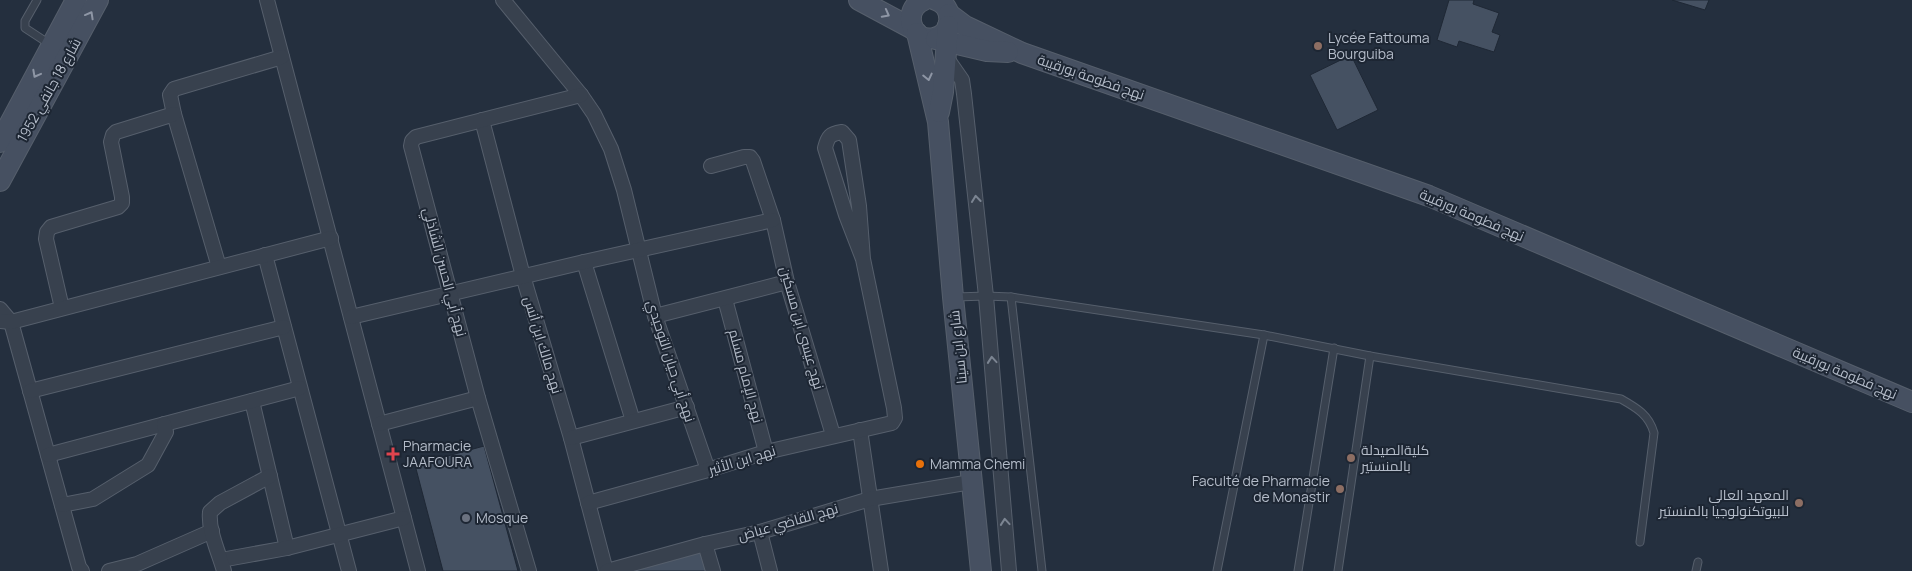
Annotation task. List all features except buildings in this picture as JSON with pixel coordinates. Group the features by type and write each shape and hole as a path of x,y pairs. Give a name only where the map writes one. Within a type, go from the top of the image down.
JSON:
{"main road":[{"name":"شارع 18 جانفي 1952","path":"0,142 76,0"},
{"name":"شارع 18 جانفي 1952","path":"0,181 98,0"},
{"path":"859,0 931,16"},
{"path":"931,16 938,122"},
{"path":"931,16 943,92 938,122"},
{"name":"نهج فطومة بورقيبة","path":"931,16 987,51 1022,53"},
{"name":"نهج فطومة بورقيبة","path":"931,16 965,26 1022,53 1429,196 1912,402"},
{"name":"شارع ابن سينا","path":"938,122 953,297 981,571"}],"street":[{"path":"267,0 418,571"},
{"name":"نهج أبي حيان التوحيدي","path":"503,0 581,95 604,133 618,168 655,316 708,470"},
{"path":"931,16 962,80 986,296 1009,571"},
{"path":"219,267 170,95 174,89 282,57"},
{"name":"نهج أبي الحسن الشاذلي","path":"530,571 478,398 411,146 412,141 416,137 581,95"},
{"path":"62,308 46,232 51,227 118,207 122,203 122,197 111,142 113,135 116,132 174,114"},
{"name":"نهج مالك ابن أنس","path":"482,120 523,276 571,438 606,571"},
{"path":"842,132 849,140 859,206 863,259 846,215 826,148 828,138 832,134 842,132"},
{"name":"نهج عيسى ابن مسكين","path":"711,166 744,157 750,157 754,161 773,220 787,282 833,435"},
{"path":"351,318 523,276 773,220"},
{"path":"5,322 331,238"},
{"path":"265,255 349,571"},
{"name":"نهج ابن الأثير","path":"588,503 766,452 833,435 892,423 895,418 863,259"},
{"path":"584,262 633,421"},
{"path":"655,316 787,282"},
{"name":"نهج الإمام مسلم","path":"725,299 766,452"},
{"path":"0,309 30,391 79,567 82,571"},
{"path":"30,391 284,326"},
{"path":"48,455 300,388"},
{"path":"379,424 478,398"},
{"path":"252,401 287,548"},
{"path":"571,438 687,407"},
{"path":"62,505 92,499 148,465 166,432 164,424"},
{"path":"860,430 881,571"},
{"path":"270,476 210,512 209,520 222,566 404,518"},
{"name":"نهج القاضي عياض","path":"606,571 705,544 760,532 870,499 971,482"},
{"path":"110,571 139,567 212,531"},
{"path":"760,532 770,571"},
{"path":"705,544 713,571"}],"lane":[{"path":"37,0 25,21 25,28 52,45"},
{"path":"953,297 1011,297 1264,335 1370,356 1621,399 1634,407 1651,422 1654,433 1640,542"},
{"path":"1011,297 1042,571"},
{"path":"1217,571 1264,335"},
{"path":"1298,571 1334,348"},
{"path":"1338,571 1370,356"},
{"path":"1696,571 1698,562"}],"place":[{"name":"Lycée Fattouma Bourguiba","path":"1318,46"},
{"name":"Pharmacie JAAFOURA","path":"393,454"},
{"name":"كليةالصيدلة بالمنستير","path":"1351,458"},
{"name":"Mamma Chemi","path":"920,464"},
{"name":"Faculté de Pharmacie de Monastir","path":"1340,489"},
{"name":"المعهد العالي للبيوتكنولوجيا بالمنستير","path":"1799,503"},
{"name":"Mosque","path":"466,518"}]}
